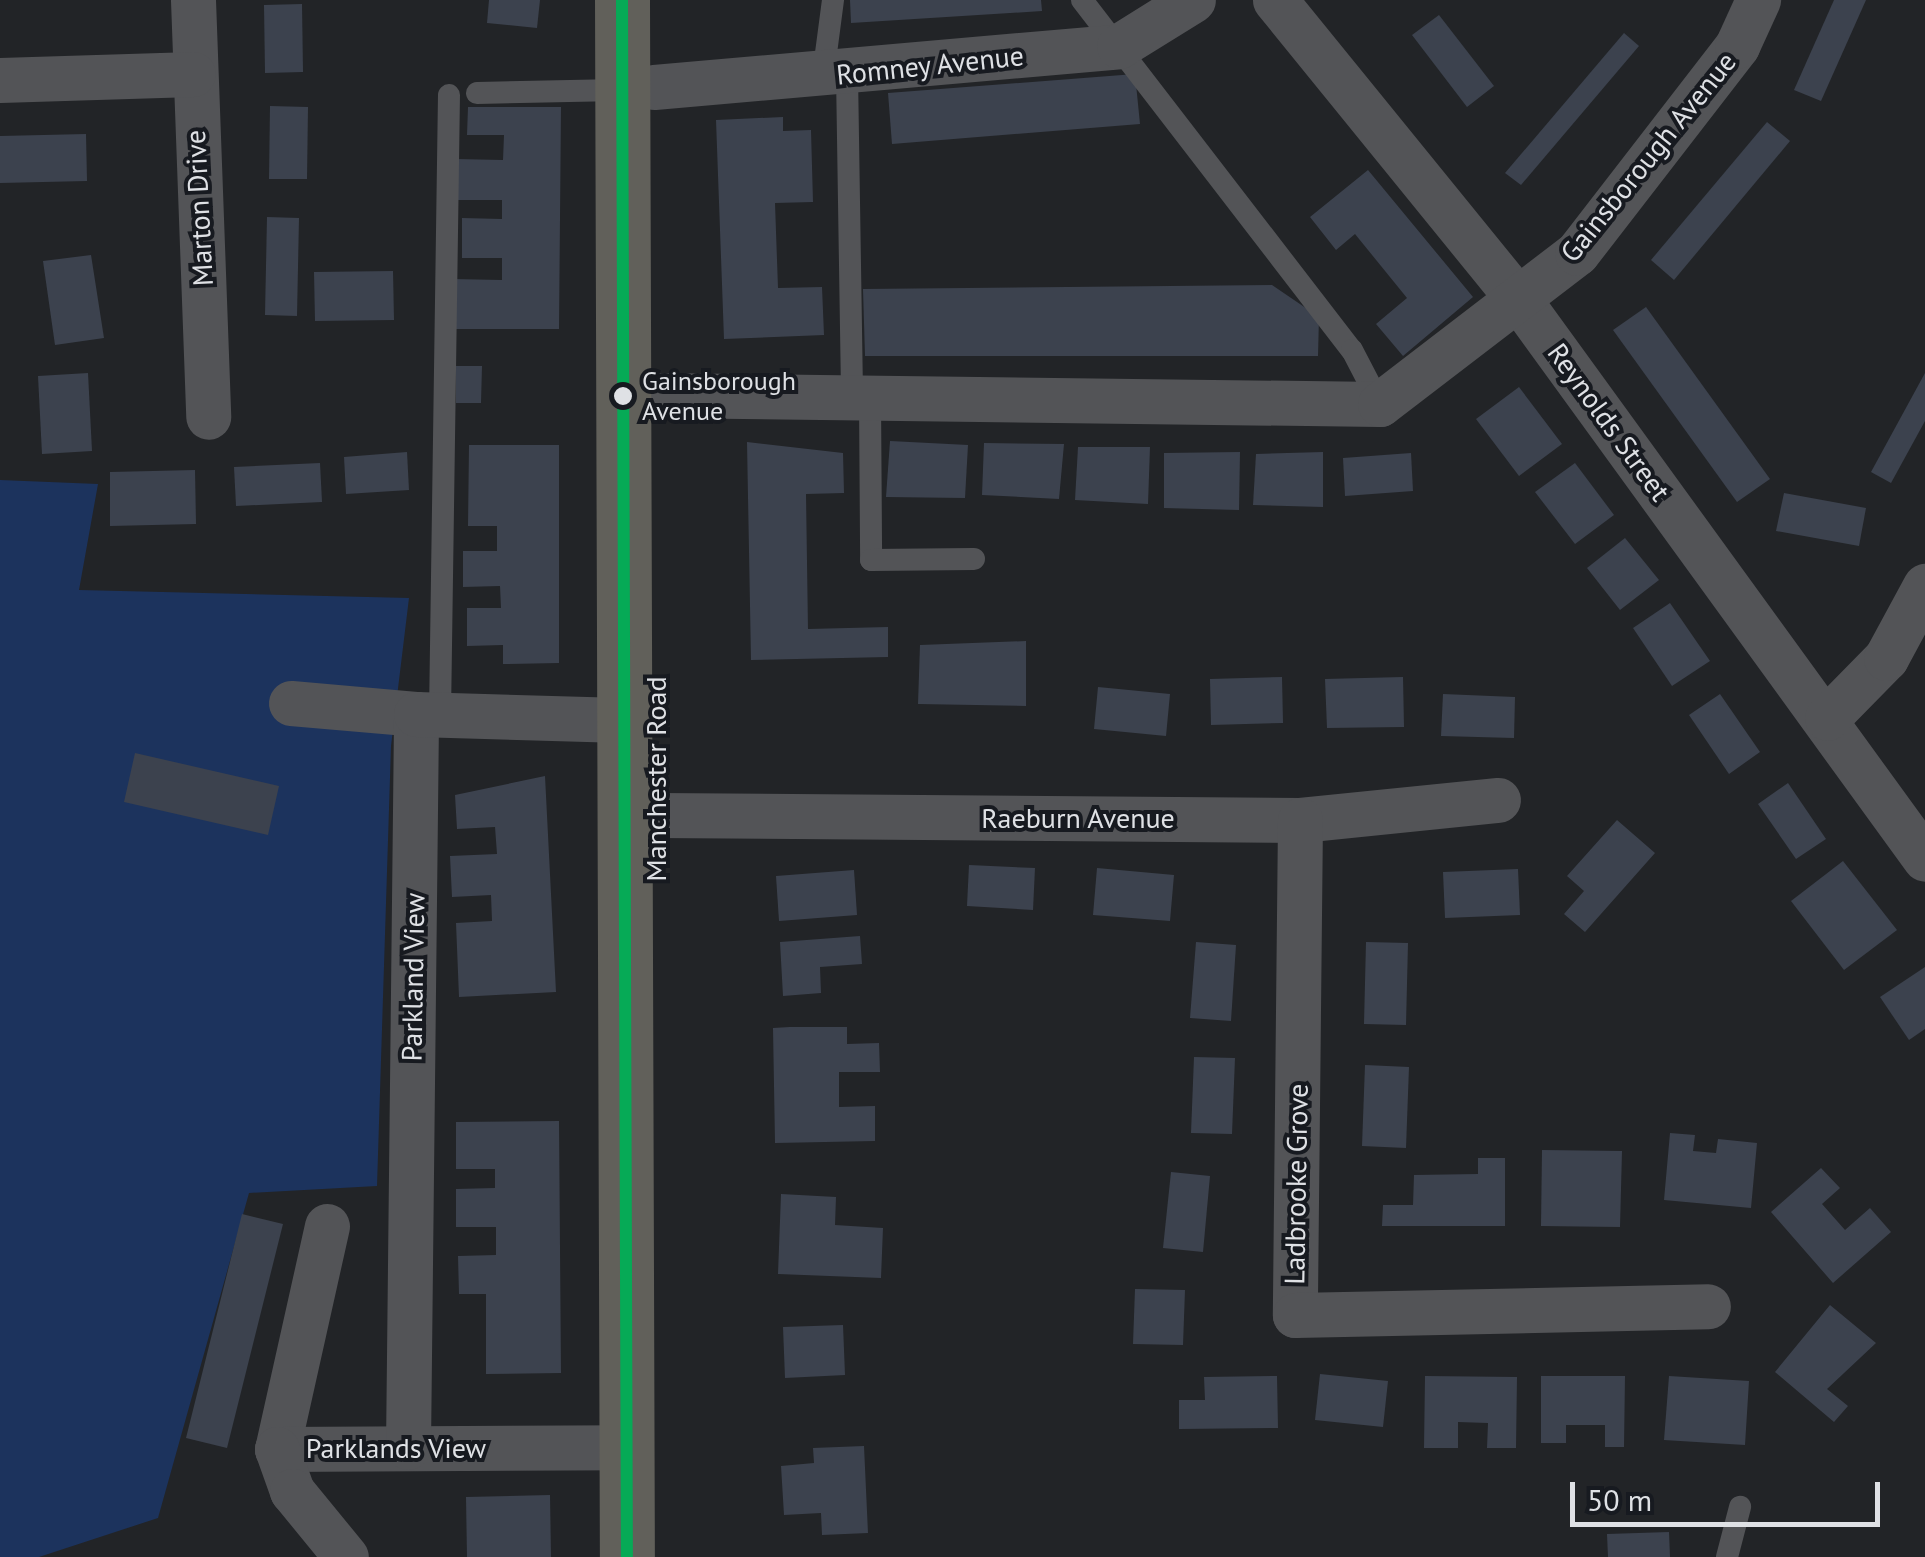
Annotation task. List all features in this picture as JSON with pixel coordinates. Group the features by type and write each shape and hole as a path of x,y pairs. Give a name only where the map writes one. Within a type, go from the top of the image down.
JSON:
{"main road":[{"name":"Manchester Road","path":"622,0 636,88 638,396 641,1447 628,1557"},
{"name":"Manchester Road","path":"636,88 654,0"},
{"name":"Manchester Road","path":"641,1447 661,1557"}],"street":[{"name":"Marton Drive","path":"193,0 208,417"},
{"name":"Romney Avenue","path":"636,88 835,75 1119,46 1193,0"},
{"name":"Reynolds Street","path":"1275,0 1520,301 1827,718 1925,859"},
{"name":"Gainsborough Avenue","path":"1380,404 1520,301 1577,253 1738,46 1758,0"},
{"path":"0,80 193,74"},
{"path":"638,396 1380,404"},
{"path":"1827,718 1886,658 1925,586"},
{"path":"291,704 428,714 639,721"},
{"name":"Parkland View","path":"408,1447 428,714"},
{"name":"Raeburn Avenue","path":"639,816 1300,820 1498,800"},
{"name":"Ladbrooke Grove","path":"1300,820 1295,1315 1708,1306"},
{"name":"Parklands View","path":"327,1226 277,1449 641,1447"},
{"path":"277,1449 292,1490 346,1557"}],"lane":[{"path":"832,0 871,560 974,559"},
{"path":"1082,0 1352,350 1380,404"},
{"path":"477,92 636,88"},
{"path":"428,714 449,95"},
{"path":"1727,1557 1740,1508"}],"shaded area":[{"path":"0,480 98,484 79,590 409,598 391,746 377,1186 249,1193 158,1518 39,1557 0,1557"}],"building":[{"path":"489,0 540,0 537,28 487,23"},
{"path":"850,0 1041,0 1042,11 851,23"},
{"path":"1834,0 1866,0 1821,101 1794,90"},
{"path":"302,4 303,72 265,73 264,5"},
{"path":"1439,15 1494,86 1467,107 1412,35"},
{"path":"1624,33 1639,46 1521,185 1505,173"},
{"path":"1135,74 1140,124 892,144 888,93"},
{"path":"270,106 308,107 307,179 269,179"},
{"path":"468,107 561,107 559,329 452,329 452,279 502,280 502,258 462,258 462,218 502,219 502,200 455,200 455,159 503,160 504,135 467,135"},
{"path":"783,117 783,131 811,130 813,202 775,203 778,288 822,287 824,335 724,339 716,120"},
{"path":"1767,122 1790,141 1674,280 1651,260"},
{"path":"86,134 87,181 0,183 0,136"},
{"path":"1368,170 1473,297 1403,356 1376,324 1407,298 1355,234 1336,250 1310,217"},
{"path":"267,217 299,218 297,316 265,315"},
{"path":"91,255 104,338 55,345 43,261"},
{"path":"393,271 394,320 315,321 314,272"},
{"path":"1272,285 1319,317 1318,356 865,356 863,289"},
{"path":"1646,307 1770,479 1737,502 1613,330"},
{"path":"456,366 482,366 481,403 456,403"},
{"path":"88,373 92,451 42,454 38,376"},
{"path":"1925,373 1925,421 1891,483 1871,472"},
{"path":"1519,387 1562,444 1519,476 1476,419"},
{"path":"890,441 968,445 965,498 886,497"},
{"path":"747,442 843,453 844,493 806,494 808,629 888,627 888,657 751,660"},
{"path":"984,443 1064,444 1059,499 982,495"},
{"path":"469,445 559,445 559,663 503,664 503,645 467,646 467,608 501,608 500,586 463,587 463,551 497,551 497,526 468,526"},
{"path":"1078,447 1150,447 1148,504 1075,500"},
{"path":"407,452 409,490 346,494 344,457"},
{"path":"1240,452 1239,510 1164,508 1164,453"},
{"path":"1323,452 1323,507 1253,505 1256,454"},
{"path":"1411,453 1413,491 1345,496 1343,458"},
{"path":"320,463 322,502 236,506 234,467"},
{"path":"1575,463 1614,515 1575,544 1535,492"},
{"path":"195,470 196,524 110,526 110,472"},
{"path":"1784,493 1866,508 1859,546 1776,531"},
{"path":"1625,538 1659,580 1620,610 1587,568"},
{"path":"1670,603 1710,661 1672,686 1633,628"},
{"path":"1026,641 1026,706 918,704 920,645"},
{"path":"1282,677 1283,723 1211,725 1210,679"},
{"path":"1403,677 1404,727 1327,728 1325,679"},
{"path":"1098,687 1170,694 1166,736 1094,729"},
{"path":"1443,694 1515,697 1514,738 1441,736"},
{"path":"1720,694 1760,752 1729,774 1689,715"},
{"path":"135,753 279,786 268,835 124,802"},
{"path":"545,776 556,992 459,997 456,923 492,921 491,895 452,897 450,856 497,854 495,827 457,829 455,795"},
{"path":"1788,783 1826,839 1796,859 1758,804"},
{"path":"1617,820 1655,853 1585,932 1564,914 1584,891 1567,876"},
{"path":"1843,861 1897,930 1844,970 1791,901"},
{"path":"969,865 1035,868 1033,910 967,906"},
{"path":"1097,868 1174,875 1170,921 1093,915"},
{"path":"1518,869 1520,915 1445,918 1443,872"},
{"path":"854,870 857,915 779,921 776,876"},
{"path":"860,936 862,964 820,967 821,993 783,996 780,942"},
{"path":"1196,942 1236,945 1231,1021 1190,1018"},
{"path":"1366,942 1408,943 1406,1025 1364,1024"},
{"path":"1925,967 1925,1029 1909,1040 1880,997"},
{"path":"847,1027 847,1044 879,1043 880,1072 839,1072 839,1107 875,1106 875,1141 775,1143 773,1028"},
{"path":"1194,1057 1235,1058 1232,1134 1191,1133"},
{"path":"1365,1065 1409,1067 1406,1148 1362,1146"},
{"path":"559,1121 561,1373 486,1374 486,1294 459,1294 458,1256 496,1255 496,1227 456,1227 456,1189 495,1188 495,1169 456,1169 456,1122"},
{"path":"1670,1133 1695,1135 1693,1151 1716,1153 1718,1139 1757,1143 1751,1208 1664,1200"},
{"path":"1542,1150 1622,1151 1620,1227 1541,1226"},
{"path":"1478,1158 1505,1158 1505,1226 1382,1226 1383,1205 1413,1205 1414,1175 1478,1174"},
{"path":"1821,1168 1840,1188 1822,1204 1845,1230 1870,1208 1891,1232 1833,1283 1771,1212"},
{"path":"1171,1172 1210,1176 1203,1252 1163,1248"},
{"path":"781,1194 836,1197 835,1225 883,1228 881,1278 778,1274"},
{"path":"242,1214 283,1224 227,1448 186,1438"},
{"path":"1135,1289 1185,1290 1183,1345 1133,1344"},
{"path":"1830,1305 1876,1343 1827,1389 1848,1406 1834,1422 1775,1372"},
{"path":"843,1325 845,1375 785,1378 783,1327"},
{"path":"1320,1374 1388,1381 1383,1427 1315,1420"},
{"path":"1277,1376 1278,1428 1179,1429 1179,1400 1205,1400 1204,1377"},
{"path":"1425,1376 1517,1377 1516,1448 1487,1448 1488,1423 1458,1422 1458,1448 1424,1448"},
{"path":"1541,1376 1625,1376 1624,1447 1605,1447 1605,1425 1566,1425 1566,1443 1541,1443"},
{"path":"1669,1376 1749,1381 1745,1445 1664,1440"},
{"path":"864,1446 868,1533 822,1535 821,1513 784,1515 781,1466 814,1463 813,1448"},
{"path":"550,1495 551,1557 467,1557 466,1497"},
{"path":"1669,1532 1670,1557 1608,1557 1607,1534"}],"transit line":[{"path":"622,0 627,1557"}],"place":[{"name":"Gainsborough Avenue","path":"623,396"}]}
